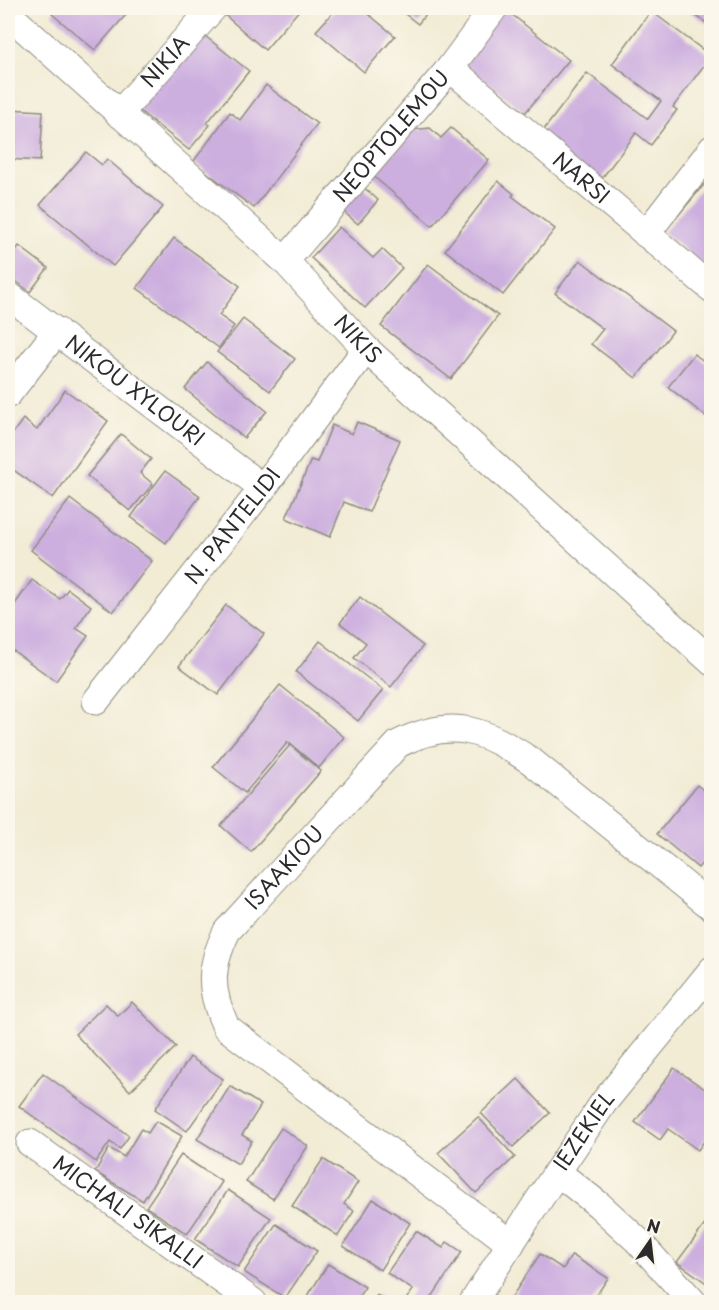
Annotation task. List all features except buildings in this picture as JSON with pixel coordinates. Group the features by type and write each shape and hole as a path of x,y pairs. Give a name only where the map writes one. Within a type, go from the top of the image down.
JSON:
{"street":[{"name":"NIKIA","path":"120,114 213,8"},
{"name":"NEOPTOLEMOU","path":"285,261 450,68 494,8"},
{"name":"NIKIS","path":"8,14 285,261 366,349 711,662"},
{"name":"NARSI","path":"450,68 711,289"},
{"path":"646,234 711,149"},
{"name":"NIKOU XYLOURI","path":"8,295 263,488"},
{"path":"8,394 57,331"},
{"name":"N. PANTELIDI","path":"96,701 263,488 366,349"},
{"name":"ISAAKIOU","path":"511,1244 226,1027 216,1005 213,978 217,952 227,931 398,744 416,734 456,729 477,731 501,742 531,761 711,907"},
{"name":"IEZEKIEL","path":"473,1302 604,1102 711,970"},
{"name":"MICHALI SIKALLI","path":"30,1143 253,1302"},
{"path":"557,1172 599,1205 636,1240 693,1302"}]}
